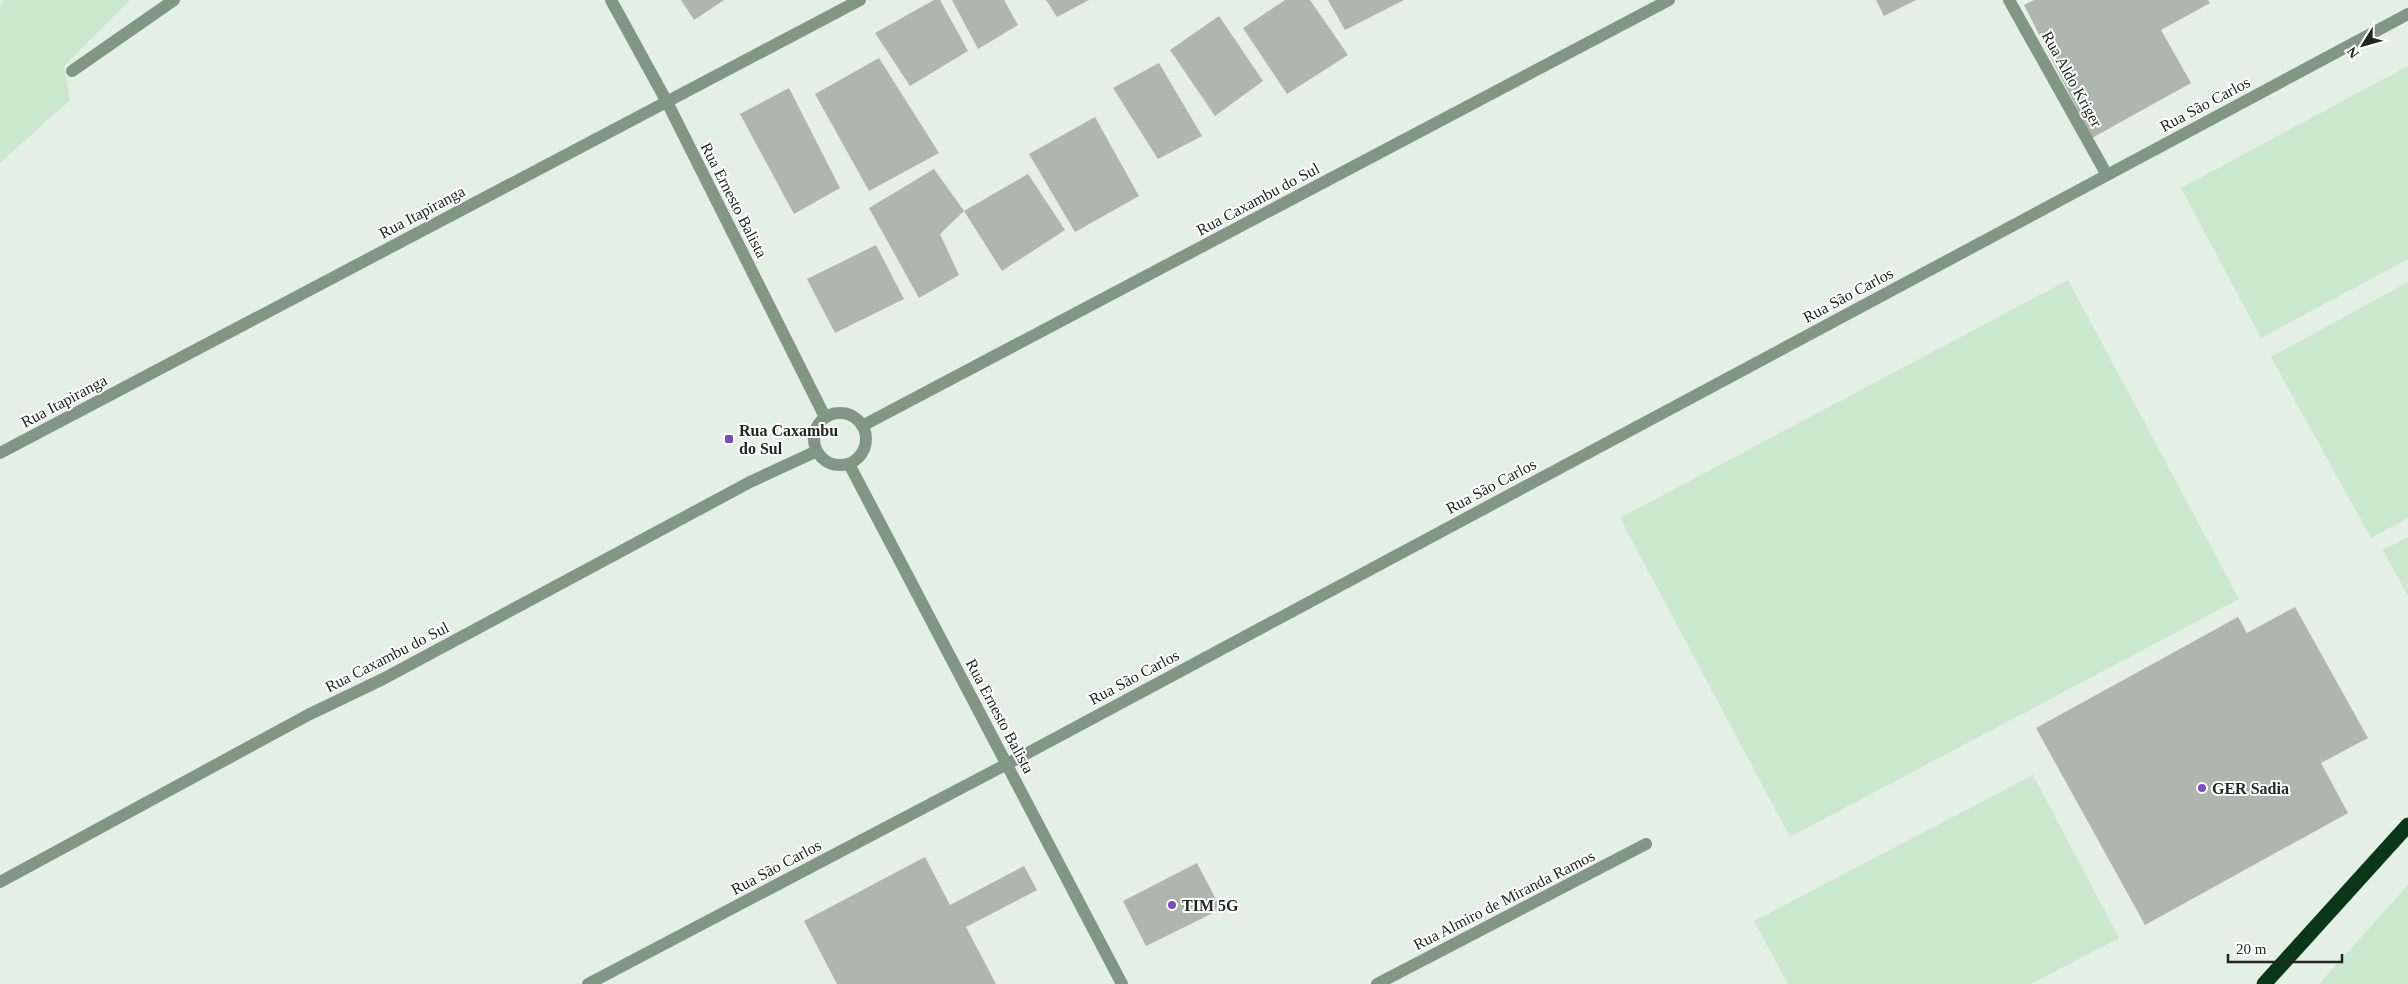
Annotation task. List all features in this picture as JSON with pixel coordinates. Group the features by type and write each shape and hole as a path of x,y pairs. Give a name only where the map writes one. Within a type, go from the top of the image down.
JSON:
{"highway":[{"path":"2264,984 2408,825"}],"street":[{"path":"72,71 174,0"},
{"name":"Rua Ernesto Balista","path":"611,0 667,102 825,417"},
{"name":"Rua Itapiranga","path":"0,453 860,0"},
{"name":"Rua Caxambu do Sul","path":"862,426 1669,0"},
{"name":"Rua Aldo Kriger","path":"2009,0 2107,174"},
{"name":"Rua São Carlos","path":"588,984 1006,764 2408,14"},
{"path":"841,413 850,415 862,426 865,435 862,452 849,464 834,464 821,457 816,451 814,432 818,424 825,417 841,413"},
{"name":"Rua Caxambu do Sul","path":"0,882 308,715 383,679 750,482 816,451"},
{"name":"Rua Ernesto Balista","path":"849,464 1122,984"},
{"name":"Rua Almiro de Miranda Ramos","path":"1377,984 1646,844"}],"green space":[{"path":"5,0 130,0 64,66 70,100 0,163 0,5"},
{"path":"2408,66 2408,259 2261,338 2181,188"},
{"path":"2068,280 2239,599 1790,837 1620,518"},
{"path":"2408,282 2408,518 2371,538 2271,357"},
{"path":"2408,537 2408,596 2383,550"},
{"path":"2033,775 2119,938 2031,984 1788,984 1754,921"},
{"path":"2408,885 2408,984 2319,984"}],"building":[{"path":"681,0 724,0 694,20"},
{"path":"934,0 940,0 968,51 910,86 875,33"},
{"path":"952,0 1004,0 1018,25 978,49"},
{"path":"1046,0 1089,0 1057,17"},
{"path":"1285,0 1310,0 1348,55 1287,94 1243,28"},
{"path":"1328,0 1404,0 1345,30"},
{"path":"1876,0 1916,0 1884,16"},
{"path":"2034,0 2208,0 2210,3 2161,30 2191,83 2092,138 2024,5"},
{"path":"1219,16 1263,81 1215,116 1170,50"},
{"path":"879,58 939,153 869,191 815,94"},
{"path":"1159,63 1202,136 1158,159 1113,88"},
{"path":"789,88 840,188 794,214 740,114"},
{"path":"1095,117 1139,196 1075,232 1029,154"},
{"path":"934,169 964,211 940,234 959,275 919,298 869,208"},
{"path":"1028,174 1065,230 1002,271 964,211"},
{"path":"876,245 904,299 835,333 807,279"},
{"name":"GER Sadia","path":"2295,607 2368,738 2321,763 2348,813 2145,925 2036,728 2238,617 2247,633"},
{"path":"925,857 950,905 1024,866 1037,890 966,927 996,984 837,984 804,921"},
{"name":"TIM 5G","path":"1197,863 1221,909 1146,946 1123,901"}],"place":[{"name":"Rua Caxambu do Sul","path":"729,439"},
{"name":"GER Sadia","path":"2202,788"},
{"name":"TIM 5G","path":"1172,905"}]}
